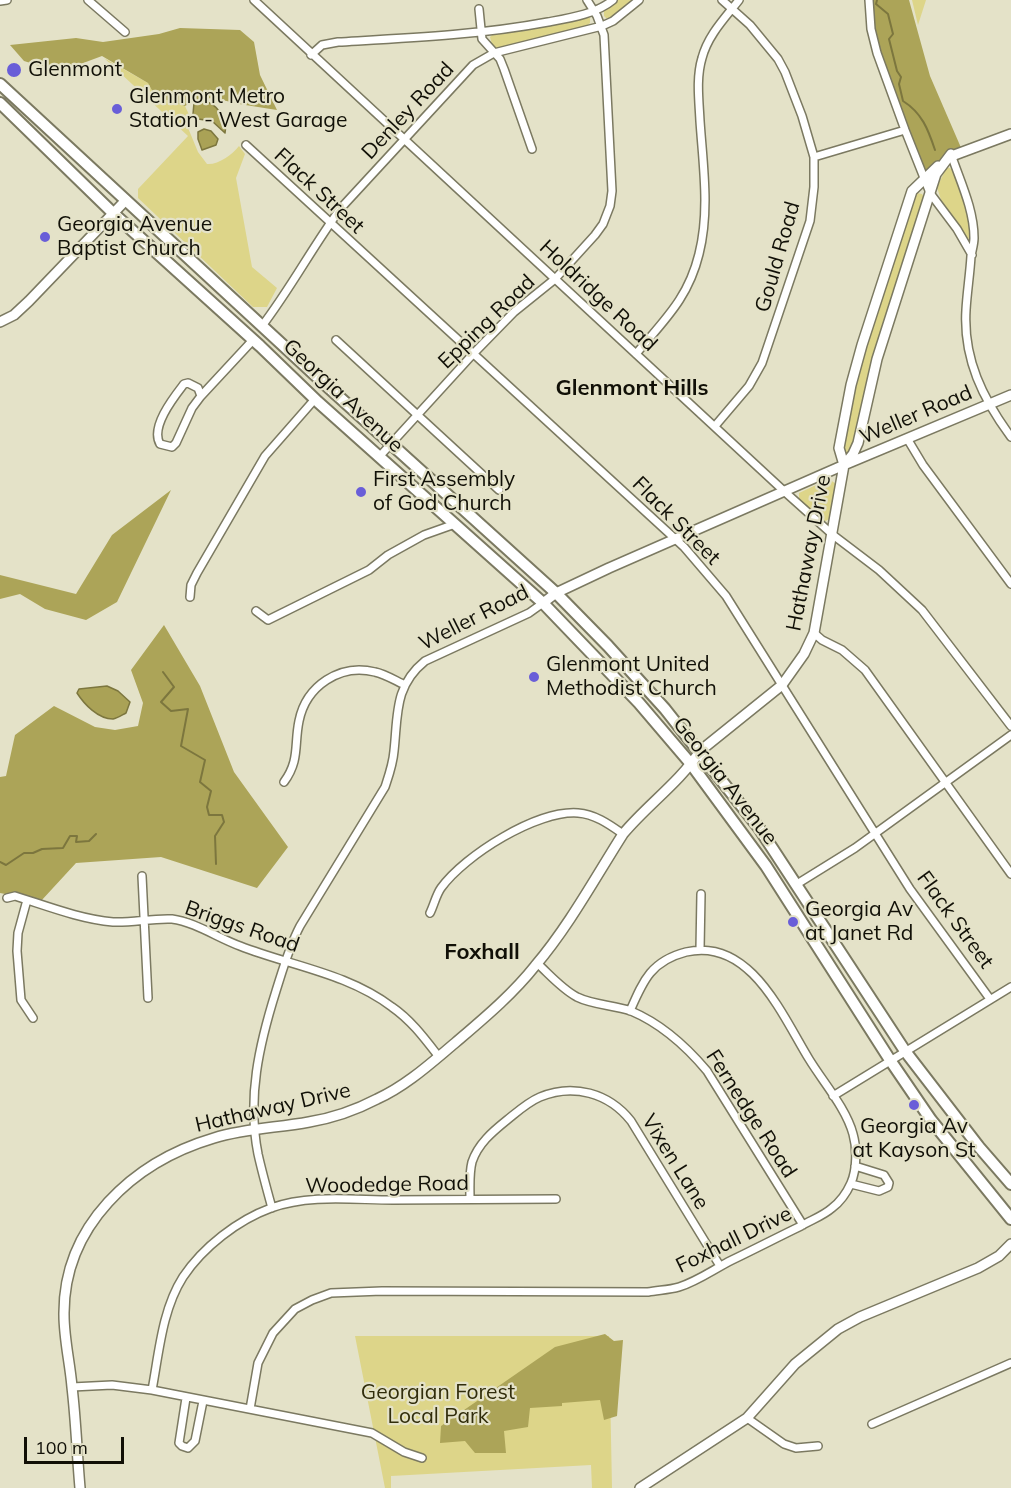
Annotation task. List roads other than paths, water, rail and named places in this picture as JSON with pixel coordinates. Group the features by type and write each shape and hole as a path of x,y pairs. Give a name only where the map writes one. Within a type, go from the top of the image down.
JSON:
{"main road":[{"name":"Georgia Avenue","path":"0,84 556,593 608,646 665,709 759,828 905,1052 1011,1184"},
{"name":"Georgia Avenue","path":"0,103 114,214 315,399 543,603 627,690 691,764 766,866 931,1120 1011,1219"}],"street":[{"path":"0,1 7,0"},
{"path":"88,0 125,32"},
{"name":"Holdridge Road","path":"254,0 785,492 833,535 879,570 922,610 1011,726"},
{"name":"Epping Road","path":"379,457 473,354 514,312 555,279 603,224 610,206 612,173 606,53 602,26 587,0"},
{"path":"311,55 322,45 481,32 570,18 613,0"},
{"name":"Denley Road","path":"262,326 285,296 330,223 473,65 494,53 602,26 613,21 639,0"},
{"name":"Gould Road","path":"715,426 749,386 766,354 810,221 814,187 814,157 802,116 778,59 750,25 722,0"},
{"path":"636,354 670,316 683,297 699,253 705,214 699,76 707,45 716,28 739,0"},
{"path":"869,0 871,29 877,53 930,193 957,229 972,255"},
{"path":"479,9 482,39 500,59 532,149"},
{"path":"814,157 905,130"},
{"path":"1011,134 951,154 965,192 973,225 974,240 966,311 967,341 976,379 988,404 1011,437"},
{"name":"Flack Street","path":"246,145 675,540 726,596 910,889 990,999"},
{"name":"Hathaway Drive","path":"80,1488 72,1387 65,1337 65,1295 72,1260 89,1224 103,1206 118,1191 159,1161 202,1142 255,1128 309,1122 342,1115 398,1088 439,1057 500,1004 538,964 565,926 623,834 691,764 699,751 782,685 804,654 814,633 833,535 844,465 839,448 854,375 912,191 951,154"},
{"name":"Hathaway Drive","path":"844,465 858,443 877,359 936,174 951,154"},
{"path":"0,322 14,315 29,302 126,200"},
{"path":"201,396 198,388 188,383 184,384 169,404 157,432 160,444 172,447 176,443 192,408 253,340"},
{"path":"336,340 499,490"},
{"name":"Weller Road","path":"272,1208 258,1154 253,1093 264,1029 291,945 300,926 385,787 391,769 396,713 405,685 416,669 425,661 529,613 556,593 844,465 1011,395"},
{"path":"190,597 191,585 197,573 265,456 315,399"},
{"path":"908,440 930,474 1011,584"},
{"path":"256,611 268,620 369,570 388,555 424,536 454,524"},
{"path":"814,633 822,640 842,650 865,670 1011,874"},
{"path":"284,782 294,765 301,711 312,691 322,682 336,674 359,670 376,672 405,685"},
{"path":"797,884 876,834 1011,735"},
{"path":"430,913 439,890 480,853 514,831 544,817 563,813 581,813 603,821 623,834"},
{"path":"142,876 148,998"},
{"path":"700,949 701,894"},
{"name":"Briggs Road","path":"7,898 15,896 93,919 115,922 172,920 184,922 241,946 346,980 375,995 407,1019 439,1057"},
{"path":"27,900 18,933 17,951 21,1000 33,1018"},
{"name":"Foxhall Drive","path":"250,1409 258,1363 273,1333 295,1310 331,1293 382,1291 648,1292 679,1287 832,1209 851,1184 855,1166 853,1134 833,1096 772,999 745,965 717,952 700,949 672,956 657,965 644,979 630,1011"},
{"name":"Fernedge Road","path":"538,964 568,992 579,998 630,1011 661,1028 689,1049 707,1071 803,1224"},
{"path":"833,1096 1011,987"},
{"name":"Vixen Lane","path":"470,1199 472,1162 479,1147 526,1104 541,1096 571,1090 595,1094 616,1105 631,1121 720,1266"},
{"path":"851,1184 879,1191 888,1187 889,1184 884,1175 855,1166"},
{"name":"Woodedge Road","path":"152,1390 170,1303 183,1277 226,1233 272,1208 323,1198 556,1199"},
{"path":"640,1488 747,1418 795,1364 838,1329 860,1317 978,1268 999,1256 1011,1244"},
{"path":"872,1424 1011,1363"},
{"path":"72,1387 112,1385 152,1390 372,1433 404,1452 422,1458"},
{"path":"186,1398 179,1443 188,1448 195,1441 203,1401"},
{"path":"747,1418 784,1444 796,1448 818,1446"}],"waterway":[{"path":"877,0 876,4 888,14 893,34 889,39 897,71 901,77 899,84 903,101 924,122 935,150"},
{"path":"163,672 174,687 161,702 171,711 188,709 181,746 205,760 200,782 211,791 207,807 209,815 222,815 224,822 215,836 216,864"},
{"path":"0,862 6,865 24,853 63,848 70,836 77,836 76,842 89,841 96,834"}],"place":[{"name":"Glenmont","path":"14,70"},
{"name":"Glenmont Metro Station - West Garage","path":"117,109"},
{"name":"Georgia Avenue Baptist Church","path":"45,237"},
{"name":"First Assembly of God Church","path":"361,492"},
{"name":"Glenmont United Methodist Church","path":"534,677"},
{"name":"Georgia Av at Janet Rd","path":"793,922"},
{"name":"Georgia Av at Kayson St","path":"914,1105"}],"district":[{"name":"Glenmont Hills","path":"632,388"},
{"name":"Foxhall","path":"482,952"}],"park label":[{"name":"Georgian Forest Local Park","path":"438,1405"}]}
